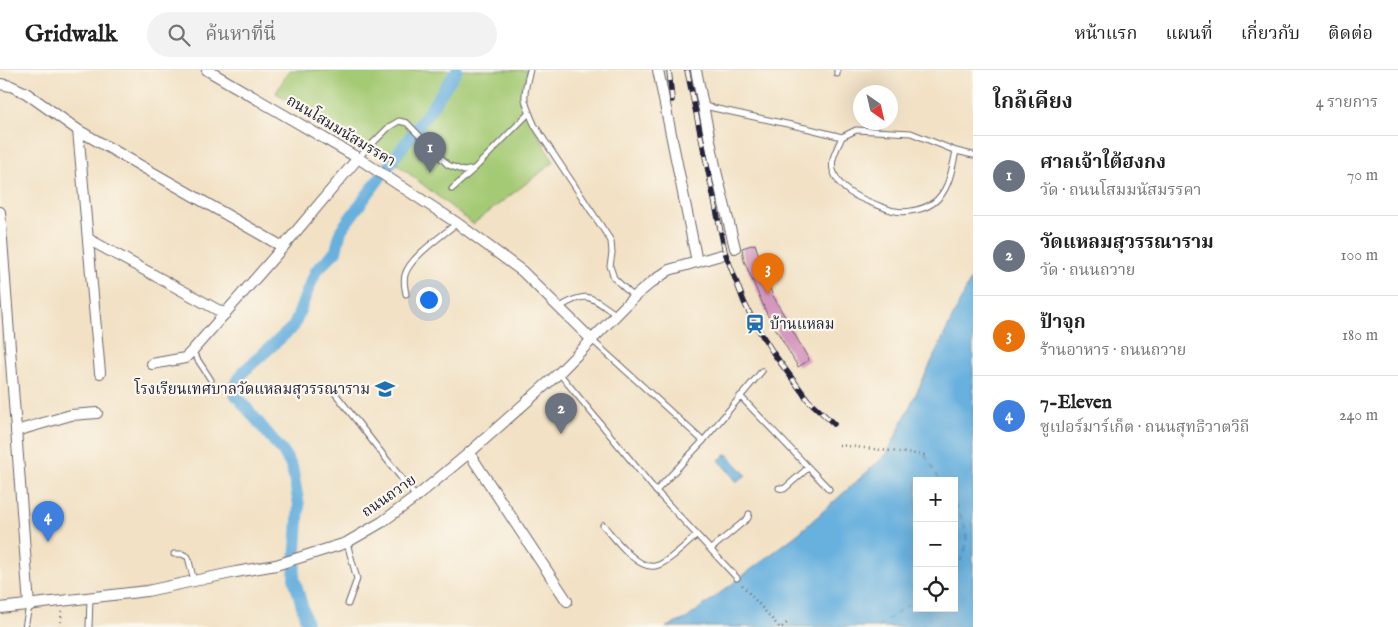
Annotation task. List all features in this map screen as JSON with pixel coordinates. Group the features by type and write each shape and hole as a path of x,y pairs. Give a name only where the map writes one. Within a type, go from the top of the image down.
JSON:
{"street":[{"name":"ถนนโสมมนัสมรรคา","path":"207,70 358,158 457,223 522,271 592,340"},
{"path":"658,70 697,262"},
{"path":"696,70 716,171 735,248"},
{"path":"0,84 11,86 26,93 78,130 284,247"},
{"path":"78,130 100,374"},
{"path":"152,364 185,358 192,351 284,247 358,158"},
{"path":"0,212 29,606"},
{"path":"88,239 225,314"},
{"name":"ถนนถวาย","path":"0,608 147,591 276,565 346,543 382,522 416,497 469,453 559,373 634,297 669,270 721,256"},
{"path":"16,430 71,415 97,413"},
{"path":"469,453 567,601"}],"lane":[{"path":"530,70 524,99 529,113 535,126 611,242 610,266 614,278 634,297"},
{"path":"704,106 810,128 842,137"},
{"path":"452,189 529,113"},
{"path":"358,158 389,127 399,121 407,123 448,165 464,171 474,169"},
{"path":"956,151 948,182 933,203 915,210 896,212 853,196 839,182 833,169 834,156 842,137 856,130 911,133 973,156"},
{"path":"406,294 405,274 413,261 457,223"},
{"path":"560,307 573,298 582,296 592,298 617,315"},
{"path":"592,340 702,441"},
{"path":"192,351 212,380"},
{"path":"656,491 762,371"},
{"path":"559,373 656,491 737,578"},
{"path":"331,388 416,497"},
{"path":"740,396 829,489"},
{"path":"779,488 784,489 808,468"},
{"path":"710,549 748,518 749,514"},
{"path":"603,526 632,557 644,565 655,566 666,560 696,536"},
{"path":"346,543 357,579 348,604"},
{"path":"174,554 182,554 188,558 194,581"},
{"path":"89,627 90,598"},
{"path":"25,627 29,606"}],"path":[{"path":"839,445 925,455"},
{"path":"737,578 780,627 787,623"},
{"path":"60,627 63,601"}],"green space":[{"path":"289,70 528,70 521,105 554,162 473,224 388,157 276,93"}],"water":[{"path":"973,275 973,627 666,627 686,619 799,533 887,454"},
{"path":"727,454 746,475 737,482 719,460"}],"building":[{"path":"755,244 772,294 809,360 798,367 767,314 744,261 742,248"}],"waterway":[{"path":"308,627 294,578 299,505 292,467 283,452 235,394 237,382 244,371 294,326 316,271 336,251 341,230 427,114 457,70"}],"ferry route":[{"path":"925,455 938,477"},
{"path":"956,567 964,553 966,545 965,529 958,511"},
{"path":"878,627 913,601"}],"railway":[{"path":"669,70 672,100"},
{"path":"687,70 725,252 744,302 774,354 808,400 834,424"}],"place":[{"name":"ศาลเจ้าใต้ฮงกง","path":"430,173"},
{"name":"ป้าจุก","path":"768,294"},
{"name":"บ้านแหลม","path":"755,324"},
{"name":"โรงเรียนเทศบาลวัดแหลมสุวรรณาราม","path":"385,389"},
{"name":"วัดแหลมสุวรรณาราม","path":"561,434"},
{"name":"7-Eleven","path":"48,542"}]}
